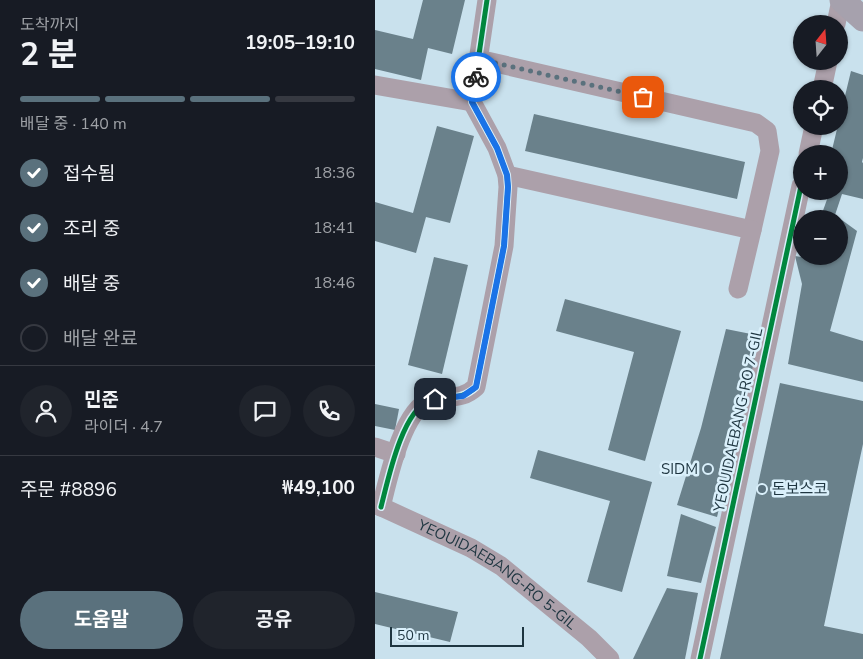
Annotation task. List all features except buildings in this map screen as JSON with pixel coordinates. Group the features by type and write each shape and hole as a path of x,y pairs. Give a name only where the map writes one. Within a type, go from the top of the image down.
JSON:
{"main road":[{"path":"842,0 863,19"}],"street":[{"path":"378,505 401,435 418,408 426,402 435,399 463,396 476,387 504,246 508,187 507,175 497,148 472,102 487,0"},
{"path":"838,15 842,0"},
{"path":"478,59 756,123 767,131 770,151 738,290"},
{"path":"375,85 472,102"},
{"path":"507,175 752,230"},
{"name":"YEOUIDAEBANG-RO 7-GIL","path":"700,659 798,200"},
{"path":"375,447 396,454"},
{"name":"YEOUIDAEBANG-RO 5-GIL","path":"378,505 471,548 501,566 589,638 611,659"}],"cycle path":[{"path":"381,507 397,448 411,418 419,407 436,399 465,394 476,387 504,246 508,187 507,175 497,148 472,102 487,0"},
{"path":"700,659 798,200"}],"way so far":[{"path":"476,77 478,59 643,97"}],"place":[{"name":"SIDM","path":"708,469"},
{"name":"돈보스코","path":"762,489"}],"route":[{"path":"435,399 463,396 476,387 504,246 508,187 507,175 497,148 472,102 476,77"}]}
